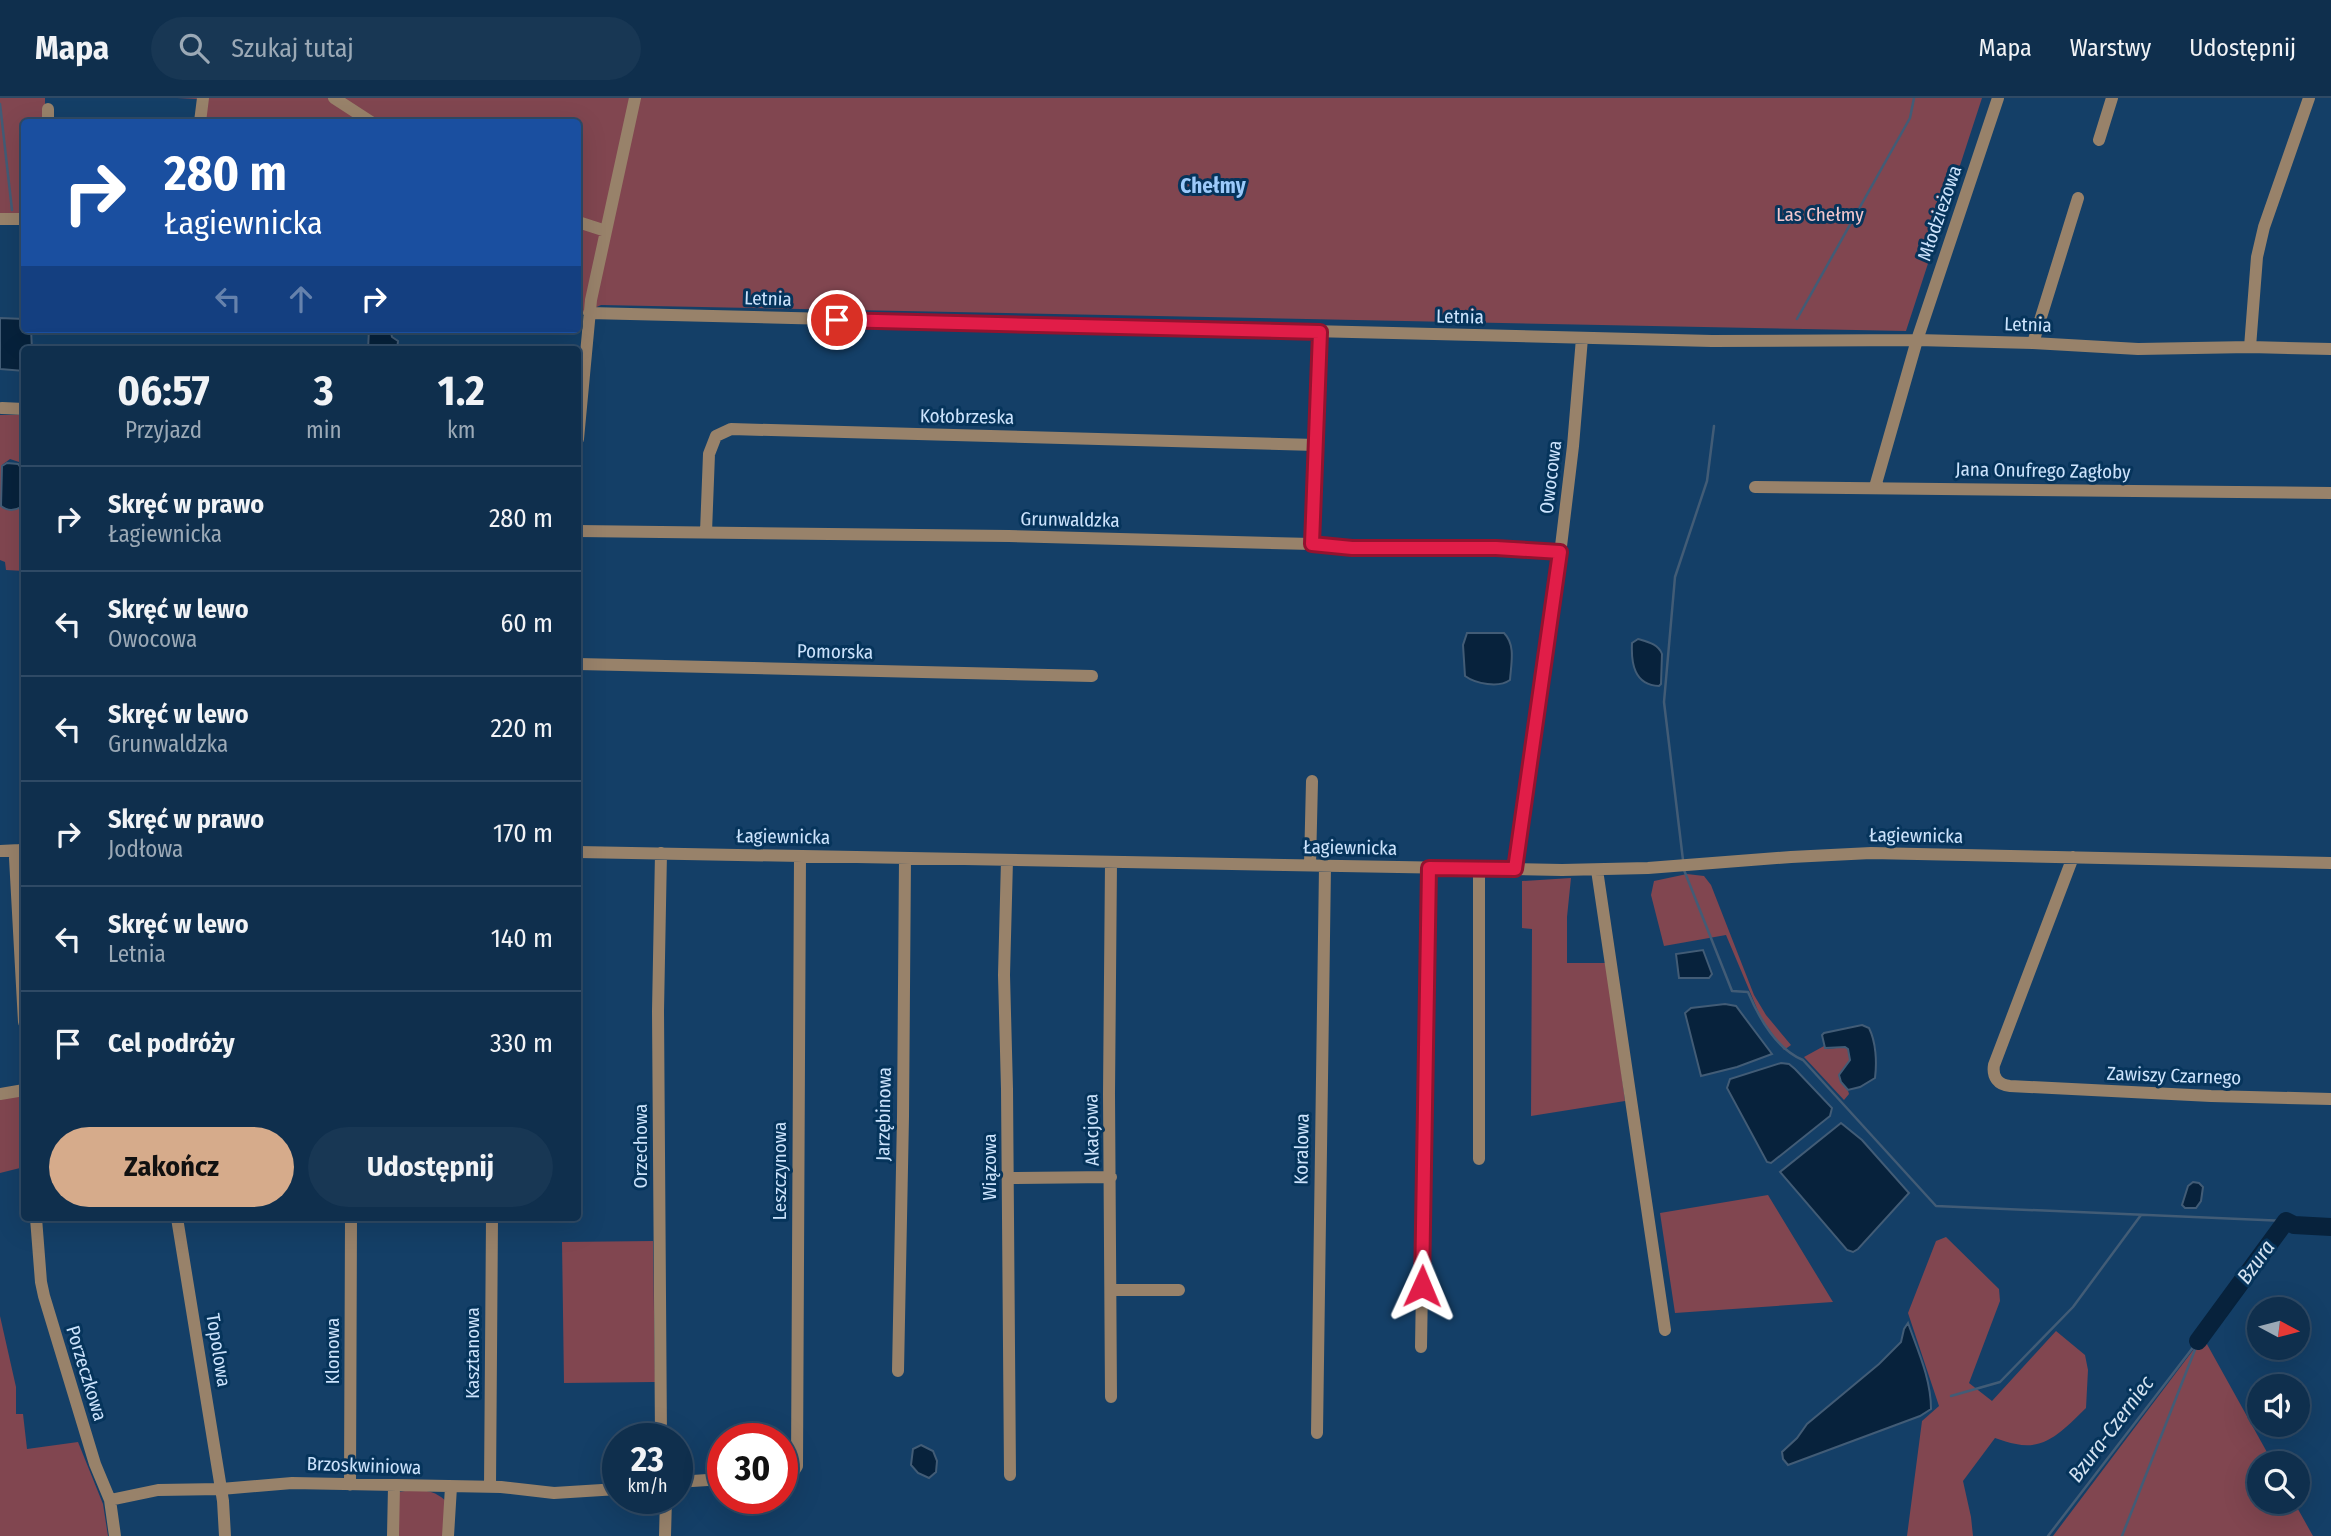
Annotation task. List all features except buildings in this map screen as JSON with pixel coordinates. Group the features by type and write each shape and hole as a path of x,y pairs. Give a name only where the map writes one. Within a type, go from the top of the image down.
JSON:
{"street":[{"path":"200,119 203,98"},
{"path":"334,98 366,119"},
{"path":"581,390 589,313 635,98"},
{"name":"Młodzieżowa","path":"1875,486 1917,340 1998,98"},
{"path":"2099,140 2112,98"},
{"path":"2250,347 2258,257 2264,228 2309,98"},
{"path":"2033,343 2078,198"},
{"path":"0,219 21,219"},
{"path":"581,223 606,231"},
{"name":"Letnia","path":"589,313 1712,341 1917,340 2138,349 2331,349"},
{"path":"1312,544 1320,332"},
{"name":"Owocowa","path":"1515,869 1560,552 1582,338"},
{"path":"2,408 21,409"},
{"name":"Kołobrzeska","path":"706,532 709,454 716,436 731,429 1315,445"},
{"name":"Jana Onufrego Zagłoby","path":"1755,486 2331,493"},
{"name":"Grunwaldzka","path":"581,531 1312,544 1352,548 1496,548 1560,552"},
{"name":"Pomorska","path":"581,664 1092,676"},
{"path":"1310,865 1312,781"},
{"path":"0,851 20,852 21,894"},
{"name":"Łagiewnicka","path":"581,852 1597,870 1852,853 2331,863"},
{"name":"Orzechowa","path":"661,853 658,1012 661,1423"},
{"name":"Leszczynowa","path":"797,1423 800,856"},
{"name":"Zawiszy Czarnego","path":"2073,857 1994,1065 1996,1079 2010,1086 2211,1096 2330,1097"},
{"name":"Jarzębinowa","path":"898,1371 905,858"},
{"name":"Wiązowa","path":"1007,860 1004,975 1010,1475"},
{"name":"Akacjowa","path":"1111,862 1111,1397"},
{"name":"Koralowa","path":"1317,1433 1325,866"},
{"path":"1421,1347 1429,868"},
{"path":"1479,869 1479,1160"},
{"path":"1597,870 1665,1330"},
{"path":"0,1094 21,1090"},
{"path":"1008,1178 1111,1177"},
{"name":"Porzeczkowa","path":"36,1221 44,1296 95,1464 110,1500 115,1536"},
{"name":"Topolowa","path":"177,1221 225,1510 225,1536"},
{"name":"Klonowa","path":"350,1485 351,1221"},
{"name":"Kasztanowa","path":"490,1487 492,1221"},
{"path":"1111,1290 1179,1290"},
{"name":"Brzoskwiniowa","path":"110,1500 158,1490 221,1489 292,1483 490,1487 554,1493 602,1490"},
{"path":"393,1536 394,1486"},
{"path":"448,1536 451,1487"},
{"path":"665,1536 666,1514"}],"green space":[{"path":"0,98 45,98 45,119 21,119 21,215 0,215"},
{"name":"Las Chełmy","path":"177,98 1982,98 1906,331 601,305 581,315 581,119 197,119 197,99"},
{"path":"0,415 21,415 21,463 10,459 2,465 1,472 21,507 21,571 6,570 5,562 0,560"},
{"path":"1687,874 1704,876 1711,885 1754,995 1766,1015 1791,1045 1784,1050 1761,1018 1726,935 1664,946 1651,895 1654,881"},
{"path":"1571,878 1567,917 1567,963 1608,963 1625,1101 1531,1116 1532,929 1522,928 1522,881"},
{"path":"1824,1046 1827,1049 1848,1049 1850,1060 1839,1075 1849,1094 1844,1100 1804,1057"},
{"path":"21,1093 21,1168 0,1173 0,1097"},
{"path":"1768,1195 1833,1302 1675,1313 1660,1213"},
{"path":"1946,1237 1999,1289 2000,1301 1969,1383 1992,1401 2056,1331 2085,1355 2088,1370 2086,1408 2055,1436 2037,1444 2016,1444 1995,1438 1963,1481 1973,1536 1907,1536 1922,1421 1939,1406 1908,1313 1936,1241"},
{"path":"653,1241 655,1382 564,1383 562,1242"},
{"path":"0,1316 16,1387 16,1414 23,1414 27,1449 78,1442 103,1504 108,1536 0,1536"},
{"path":"2203,1337 2247,1416 2247,1437 2259,1437 2266,1451 2247,1451 2247,1514 2301,1514 2313,1536 2053,1536"},
{"path":"399,1492 431,1492 448,1503 445,1536 396,1536"}],"water":[{"path":"0,318 21,319 21,333 31,333 32,346 21,346 21,371 0,369"},
{"path":"369,333 391,333 398,341 397,346 368,346"},
{"path":"7,463 18,464 21,468 21,507 13,510 1,506 2,466"},
{"path":"1467,633 1504,633 1511,649 1510,680 1500,684 1488,684 1465,676 1463,645"},
{"path":"1638,639 1649,642 1662,654 1659,686 1644,682 1636,672 1632,643"},
{"path":"1703,950 1712,974 1709,978 1679,978 1676,954"},
{"path":"1725,1004 1736,1006 1772,1054 1701,1076 1685,1013 1691,1008"},
{"path":"1862,1025 1869,1028 1873,1039 1875,1078 1860,1087 1848,1090 1839,1075 1850,1060 1848,1049 1825,1048 1822,1035"},
{"path":"1781,1063 1789,1064 1795,1069 1832,1108 1830,1116 1771,1163 1767,1162 1727,1088 1730,1079"},
{"path":"1841,1123 1862,1140 1909,1193 1853,1252 1847,1250 1780,1172"},
{"path":"2193,1182 2203,1187 2201,1201 2196,1208 2185,1208 2182,1205 2188,1186"},
{"path":"1908,1323 1926,1376 1931,1409 1920,1416 1788,1465 1782,1452 1807,1424 1879,1364 1901,1342"},
{"path":"921,1445 933,1451 937,1461 936,1472 929,1478 918,1473 911,1465 913,1449"}],"waterway":[{"path":"1797,319 1910,118 1914,98"},
{"path":"0,104 12,210"},
{"path":"1683,860 1664,702 1675,577 1707,481 1714,426"},
{"path":"1684,870 1732,991 1748,992 1757,1012 1777,1041 1803,1060 1936,1206 2286,1221"},
{"path":"1951,1396 2000,1382 2073,1307 2141,1215"},
{"name":"Bzura","path":"2198,1341 2286,1221 2294,1225 2331,1227"},
{"name":"Bzura-Czerniec","path":"2048,1536 2198,1341"},
{"path":"2122,1536 2196,1347"}],"district":[{"name":"Chełmy","path":"1213,186"}],"route":[{"path":"837,320 1320,332 1312,544 1352,548 1496,548 1560,552 1515,869 1429,868 1422,1286"}]}
